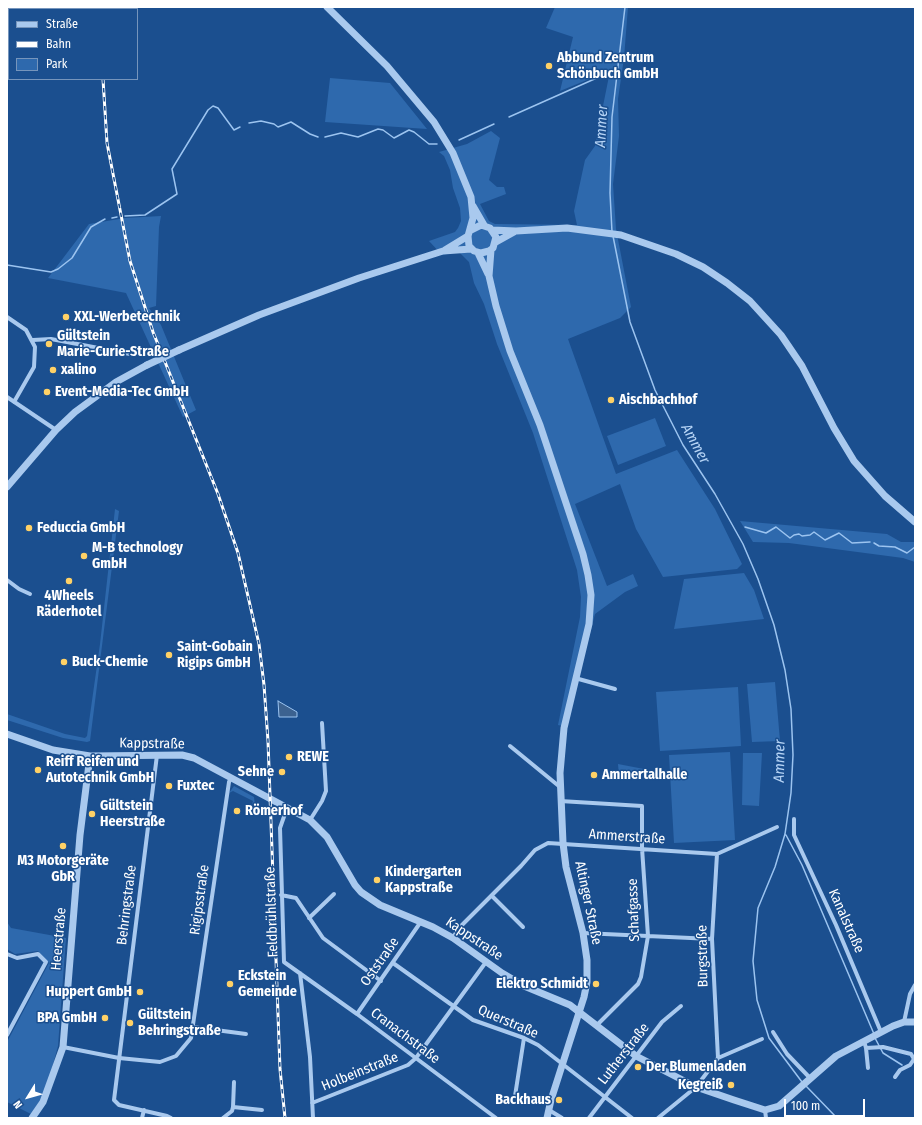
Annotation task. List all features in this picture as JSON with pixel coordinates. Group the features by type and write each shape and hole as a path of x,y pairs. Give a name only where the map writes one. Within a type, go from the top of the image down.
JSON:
{"street":[{"path":"327,7 387,66 434,122 458,163 473,205 484,225 495,234 496,242"},
{"path":"473,205 468,244 471,249 478,253 486,253 491,250"},
{"path":"443,251 477,226 484,225"},
{"path":"492,230 516,231 558,228 600,231 621,235 660,247 699,265 727,283 756,308 781,335 798,359 836,432 854,461 879,490 915,522"},
{"path":"489,276 491,250 496,242 516,231"},
{"path":"7,488 56,430 94,396 147,365 225,329 312,294 443,251 471,249"},
{"path":"478,253 489,276"},
{"name":"Altinger Straße","path":"489,276 500,320 540,425 588,575 591,595 590,619 564,728 560,760 560,802 563,843 566,867 583,933 587,960 587,982 580,1011 551,1100 547,1118"},
{"path":"7,317 26,330 33,340 35,354 34,367 14,402"},
{"path":"33,340 51,339 130,354"},
{"path":"7,398 56,430"},
{"path":"7,580 19,590 30,594"},
{"path":"575,678 615,689"},
{"path":"310,820 322,801 327,786 322,723"},
{"name":"Kappstraße","path":"7,734 53,750 90,756 182,755 194,758 310,820 327,837 348,875 361,892 380,905 453,938 486,962 524,986 570,1005 580,1011 636,1056 696,1087 765,1110"},
{"path":"510,746 560,787"},
{"name":"Behringstraße","path":"144,1110 119,1104 114,1100 157,755"},
{"name":"Heerstraße","path":"32,1118 43,1102 63,1047 80,835 90,756"},
{"name":"Rigipsstraße","path":"63,1047 119,1058 160,1062 176,1056 191,1038 228,784 232,778"},
{"name":"Schafgasse","path":"560,802 642,806 642,848 648,936 641,977 638,984 597,1025"},
{"name":"Feldbrühlstraße","path":"288,807 280,828 283,960 287,965 300,973"},
{"name":"Kanalstraße","path":"794,819 794,835 836,925 876,1035"},
{"name":"Ammerstraße","path":"453,938 458,929 492,896 535,850 548,843 717,854 777,827"},
{"name":"Burgstraße","path":"717,854 712,939 718,1058"},
{"path":"309,918 334,894"},
{"path":"281,895 296,898 323,938 381,981"},
{"path":"492,896 523,927"},
{"name":"Oststraße","path":"357,1014 420,923"},
{"path":"583,933 712,939"},
{"path":"7,954 17,958 38,954 46,962 7,1035"},
{"name":"Holbeinstraße","path":"312,1103 408,1065 416,1058 486,962"},
{"name":"Querstraße","path":"393,963 473,1020 524,1038 538,1045 632,1118"},
{"path":"300,973 310,1057 313,1118"},
{"name":"Cranachstraße","path":"300,973 416,1058 490,1117 496,1118"},
{"path":"904,1022 910,994 915,985"},
{"name":"Lutherstraße","path":"589,1118 662,1022 681,1006"},
{"path":"766,1118 765,1110 774,1108 784,1103 836,1056 865,1045 876,1035 904,1022 915,1022"},
{"path":"193,1027 246,1034"},
{"path":"774,1032 787,1054 809,1079"},
{"path":"524,1038 515,1096 518,1099 551,1100"},
{"path":"658,1118 696,1087 718,1058 762,1039"},
{"path":"865,1045 878,1048 883,1047 911,1054 914,1059 910,1065 900,1070 895,1077"},
{"path":"865,1045 868,1068"},
{"path":"223,1118 232,1111 234,1082"},
{"path":"233,1107 262,1110"},
{"path":"142,1118 144,1110 171,1118"},
{"path":"548,1110 562,1118"}],"green space":[{"path":"555,7 628,7 624,58 618,99 619,136 613,184 616,229 631,307 620,318 568,339 616,474 677,450 715,509 742,564 737,569 663,577 636,529 620,484 575,504 607,586 633,574 638,586 625,592 595,614 566,727 558,725 580,617 581,597 577,570 533,433 497,344 484,304 474,283 469,262 459,252 442,255 429,241 455,232 461,221 460,208 453,188 450,170 444,156 439,152 467,144 491,131 500,138 489,180 497,187 504,187 506,194 480,204 489,221 495,224 577,225 574,211 585,160 595,146 609,76 614,69 560,91 573,37 546,28"},
{"path":"330,78 390,83 427,129 325,122"},
{"path":"161,216 159,227 156,306 149,308 161,325 196,410 183,417 126,293 48,278 89,224 125,218"},
{"path":"655,418 666,446 618,465 607,436"},
{"path":"115,509 119,511 90,741 87,742 63,738 7,720 7,714 65,734 85,738 87,736 100,644"},
{"path":"740,521 887,534 901,542 915,542 915,562 903,558 789,543 753,542"},
{"path":"744,573 754,590 764,619 674,629 684,579"},
{"path":"775,682 780,741 752,742 747,684"},
{"path":"738,687 741,746 660,751 656,692"},
{"path":"730,752 735,840 674,843 669,755"},
{"path":"743,753 762,753 759,806 742,805"},
{"path":"618,764 644,769 644,772 641,775 619,776"},
{"path":"234,786 254,797 255,806 252,804 253,801 233,791 229,793"},
{"path":"7,922 11,928 66,938 58,1046 51,1072 41,1099 31,1114 7,1102 7,1042 49,963 38,951 15,954 7,949"}],"shaded area":[{"path":"278,701 297,712 297,717 279,717"}],"waterway":[{"name":"Ammer","path":"612,232 610,193 612,117 625,7"},
{"path":"509,117 617,69"},
{"path":"125,216 145,215 177,194 172,169 208,110 213,106 218,108 234,130 240,127"},
{"path":"249,123 261,121 274,124 278,127 291,122 310,134 318,137"},
{"path":"459,140 494,124"},
{"path":"325,137 341,133 358,137 378,129 383,130 394,138 409,130 414,132 429,144 437,144"},
{"path":"112,218 117,217"},
{"path":"7,265 51,272 58,269 72,258 91,227 105,219"},
{"name":"Ammer","path":"613,236 630,322 655,390 683,445 715,494 743,544 758,579 774,625 785,670 791,709 793,755 791,793 785,834 775,867 758,908 753,961 757,1000 769,1038 802,1082"},
{"path":"745,527 766,533 776,527 790,538 794,535 810,535 814,532 825,540 839,533 852,543 870,542"},
{"path":"874,543 879,546 895,547 907,553 915,547"},
{"name":"Ammer","path":"786,835 802,865 874,1034"},
{"name":"Ammer","path":"875,1038 883,1053 902,1065"},
{"name":"Ammer","path":"806,1086 837,1118"}],"railway":[{"path":"103,80 107,143 130,261 153,332 218,494 238,553 259,644 268,741 280,1069 285,1118"}],"place":[{"name":"Abbund Zentrum Schönbuch GmbH","path":"549,66"},
{"name":"XXL-Werbetechnik","path":"66,317"},
{"name":"Gültstein Marie-Curie-Straße","path":"49,344"},
{"name":"xalino","path":"53,370"},
{"name":"Event-Media-Tec GmbH","path":"47,392"},
{"name":"Aischbachhof","path":"611,400"},
{"name":"Feduccia GmbH","path":"29,528"},
{"name":"M-B technology GmbH","path":"84,556"},
{"name":"4Wheels Räderhotel","path":"69,581"},
{"name":"Saint-Gobain Rigips GmbH","path":"169,655"},
{"name":"Buck-Chemie","path":"64,662"},
{"name":"REWE","path":"289,757"},
{"name":"Reiff Reifen und Autotechnik GmbH","path":"38,770"},
{"name":"Sehne","path":"282,772"},
{"name":"Ammertalhalle","path":"594,775"},
{"name":"Fuxtec","path":"169,786"},
{"name":"Römerhof","path":"237,811"},
{"name":"Gültstein Heerstraße","path":"92,814"},
{"name":"M3 Motorgeräte GbR","path":"63,846"},
{"name":"Kindergarten Kappstraße","path":"377,880"},
{"name":"Eckstein Gemeinde","path":"230,984"},
{"name":"Elektro Schmidt","path":"596,984"},
{"name":"Huppert GmbH","path":"140,992"},
{"name":"BPA GmbH","path":"105,1018"},
{"name":"Gültstein Behringstraße","path":"130,1023"},
{"name":"Der Blumenladen","path":"638,1067"},
{"name":"Kegreiß","path":"731,1085"},
{"name":"Backhaus","path":"559,1100"}]}
